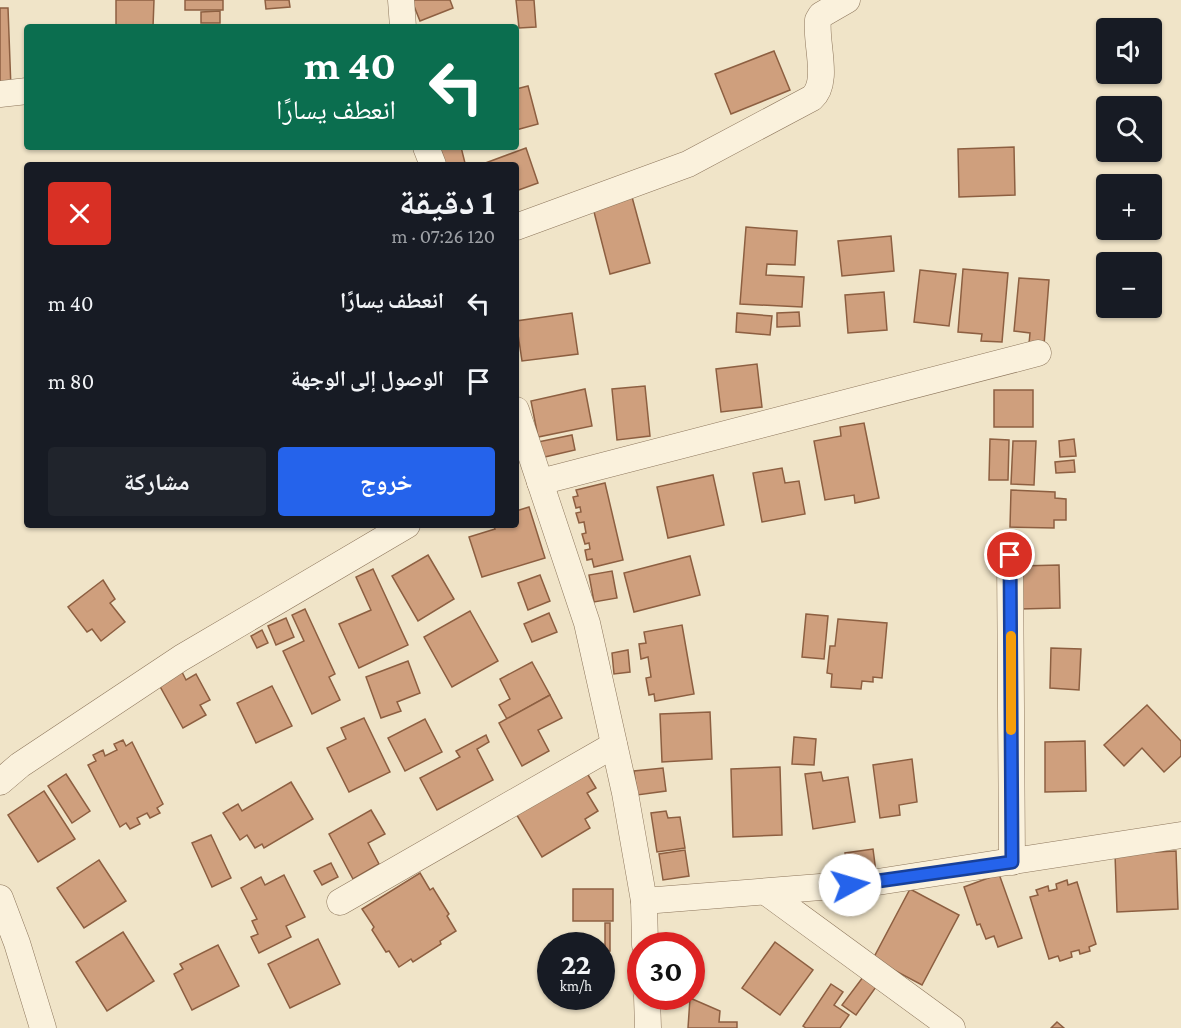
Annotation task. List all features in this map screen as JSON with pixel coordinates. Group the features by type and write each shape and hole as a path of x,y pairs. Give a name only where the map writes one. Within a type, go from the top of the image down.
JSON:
{"street":[{"path":"401,0 403,24"},
{"path":"519,226 688,164 812,98 818,93 821,82 818,20 821,15 847,0"},
{"path":"0,94 24,91"},
{"path":"540,482 1038,353"},
{"path":"519,432 522,455 540,482 587,623 625,793 644,901 645,932"},
{"path":"0,782 20,765 181,658 402,528"},
{"path":"1010,555 1012,862"},
{"path":"340,902 614,745"},
{"path":"644,901 871,883 1181,835"},
{"path":"766,892 952,1028"},
{"path":"0,898 17,943 43,1028"},
{"path":"647,1010 648,1028"}],"building":[{"path":"116,0 154,0 153,24 116,24"},
{"path":"185,0 223,0 223,10 185,10"},
{"path":"265,0 289,0 290,7 266,9"},
{"path":"406,0 450,0 453,8 420,21 414,6"},
{"path":"516,0 534,0 536,27 519,28"},
{"path":"0,8 8,8 11,89 0,90"},
{"path":"220,11 220,23 201,23 201,12"},
{"path":"774,51 790,90 731,114 715,74"},
{"path":"528,86 538,124 519,129 519,88"},
{"path":"1014,147 1015,195 959,197 958,149"},
{"path":"526,148 538,183 519,190 519,162 488,162"},
{"path":"441,150 462,150 465,162 444,162"},
{"path":"632,197 650,263 610,274 593,208"},
{"path":"746,227 797,231 795,265 767,264 766,275 804,277 802,307 740,304"},
{"path":"891,236 894,271 842,276 838,241"},
{"path":"963,269 1008,273 1002,342 981,341 982,334 958,332"},
{"path":"920,270 956,274 949,326 914,322"},
{"path":"1019,278 1049,280 1044,345 1029,344 1030,333 1014,331"},
{"path":"884,292 887,330 848,333 845,295"},
{"path":"799,312 800,326 777,327 777,313"},
{"path":"572,313 578,354 522,361 519,321"},
{"path":"737,313 772,316 770,335 736,332"},
{"path":"757,364 762,407 721,412 716,369"},
{"path":"645,386 650,436 617,440 612,389"},
{"path":"585,389 592,426 538,437 531,401"},
{"path":"994,390 1033,390 1033,427 994,427"},
{"path":"864,423 879,498 855,503 854,495 825,500 814,441 841,436 840,427"},
{"path":"572,435 575,450 536,459 533,443"},
{"path":"990,439 1009,440 1008,480 989,480"},
{"path":"1074,439 1076,456 1060,457 1059,441"},
{"path":"1013,441 1036,441 1034,485 1011,484"},
{"path":"1074,460 1075,472 1056,473 1055,462"},
{"path":"782,468 785,483 799,481 805,514 762,522 753,473"},
{"path":"713,475 724,525 668,538 657,487"},
{"path":"605,483 623,560 594,567 592,559 587,560 585,550 590,549 589,543 585,544 582,534 586,533 584,522 579,523 576,513 581,512 580,507 576,508 573,497 578,496 576,490"},
{"path":"1011,490 1055,492 1055,498 1066,499 1066,520 1054,520 1054,528 1010,527"},
{"path":"529,507 545,558 482,577 469,537 494,528 519,528 519,510"},
{"path":"428,555 454,599 418,621 392,576"},
{"path":"690,556 700,595 634,612 624,573"},
{"path":"1059,565 1060,608 1020,609 1019,566"},
{"path":"373,569 408,645 359,668 339,624 371,610 356,577"},
{"path":"612,571 617,598 594,602 589,575"},
{"path":"540,575 550,601 528,610 518,583"},
{"path":"103,580 115,599 110,603 125,622 101,641 92,629 87,632 68,607"},
{"path":"305,609 335,674 329,677 340,700 312,714 283,651 304,641 292,615"},
{"path":"470,611 498,661 452,687 424,637"},
{"path":"549,613 557,632 532,642 524,624"},
{"path":"806,614 828,616 824,659 802,657"},
{"path":"286,618 294,637 276,645 268,626"},
{"path":"838,619 887,623 882,678 873,677 873,682 862,681 861,689 831,687 832,674 827,673 830,646 835,646"},
{"path":"682,625 694,694 655,701 654,694 649,695 646,678 651,677 648,657 641,659 639,644 646,643 644,632"},
{"path":"262,630 268,643 257,648 251,636"},
{"path":"1051,648 1081,649 1079,690 1050,688"},
{"path":"628,650 630,672 614,674 612,653"},
{"path":"408,661 420,693 397,702 401,711 381,718 366,677"},
{"path":"532,662 550,695 507,719 499,705 510,699 500,679"},
{"path":"180,668 186,680 196,674 210,700 200,705 206,715 183,728 157,681"},
{"path":"272,686 292,726 256,743 237,703"},
{"path":"550,695 562,718 538,730 549,751 522,766 499,723"},
{"path":"1147,705 1181,741 1181,756 1164,772 1142,748 1124,766 1104,745"},
{"path":"710,712 712,759 662,762 660,714"},
{"path":"364,718 390,772 349,792 327,748 346,739 341,728"},
{"path":"425,719 442,752 405,771 388,738"},
{"path":"486,735 489,742 477,749 493,780 437,810 420,778 460,757 456,751"},
{"path":"794,737 816,739 814,765 792,764"},
{"path":"123,740 126,746 132,742 163,804 157,808 160,813 150,818 147,813 137,818 140,824 130,829 126,823 120,827 88,765 96,761 93,755 103,750 105,756 117,750 114,744"},
{"path":"1085,741 1086,791 1045,792 1045,742"},
{"path":"912,759 917,802 899,805 900,815 880,818 873,765"},
{"path":"582,765 596,788 587,793 598,811 585,819 590,828 542,857 512,807"},
{"path":"780,767 782,835 733,837 731,769"},
{"path":"663,768 666,791 637,795 634,771"},
{"path":"821,772 823,781 848,777 855,822 813,829 805,774"},
{"path":"66,774 90,811 72,823 48,786"},
{"path":"291,782 313,819 264,848 262,844 255,848 247,835 240,840 223,813 238,804 242,811"},
{"path":"44,791 75,839 38,862 8,815"},
{"path":"371,810 385,834 368,843 379,864 353,879 329,834"},
{"path":"666,811 668,818 680,817 685,848 657,852 651,813"},
{"path":"211,835 231,878 212,887 192,843"},
{"path":"873,849 876,872 848,876 845,853"},
{"path":"685,850 689,876 663,880 659,854"},
{"path":"1176,851 1178,909 1117,912 1115,854"},
{"path":"99,860 126,901 84,928 57,888"},
{"path":"331,863 338,877 322,885 314,871"},
{"path":"420,873 430,890 433,888 449,914 447,916 456,931 413,962 411,959 399,967 389,951 386,952 362,909"},
{"path":"999,874 1022,938 998,947 994,936 986,939 980,924 977,925 964,887"},
{"path":"284,875 305,917 286,926 291,937 259,953 251,937 258,934 252,921 257,919 241,888 261,877 265,885"},
{"path":"1067,880 1068,885 1077,882 1096,944 1089,947 1090,951 1080,954 1079,950 1071,952 1072,957 1060,961 1058,956 1049,959 1030,897 1038,895 1036,890 1048,886 1049,891 1057,889 1056,884"},
{"path":"573,889 613,889 613,921 573,921"},
{"path":"910,889 959,915 922,985 873,959"},
{"path":"605,923 610,923 610,932 605,932"},
{"path":"123,932 154,981 107,1011 76,962"},
{"path":"318,939 340,984 290,1008 268,964"},
{"path":"775,942 813,970 780,1015 742,988"},
{"path":"218,945 239,986 192,1010 174,974 183,969 180,964"},
{"path":"863,977 876,987 856,1015 842,1005"},
{"path":"831,984 843,992 834,1005 849,1015 840,1028 806,1028 803,1026"},
{"path":"705,1004 720,1011 719,1022 737,1022 737,1028 688,1028 689,1010 705,1010"},
{"path":"1057,1022 1064,1028 1051,1028"}],"slow traffic":[{"path":"1011,636 1011,730"}],"route":[{"path":"850,885 1012,862 1010,555"}]}
